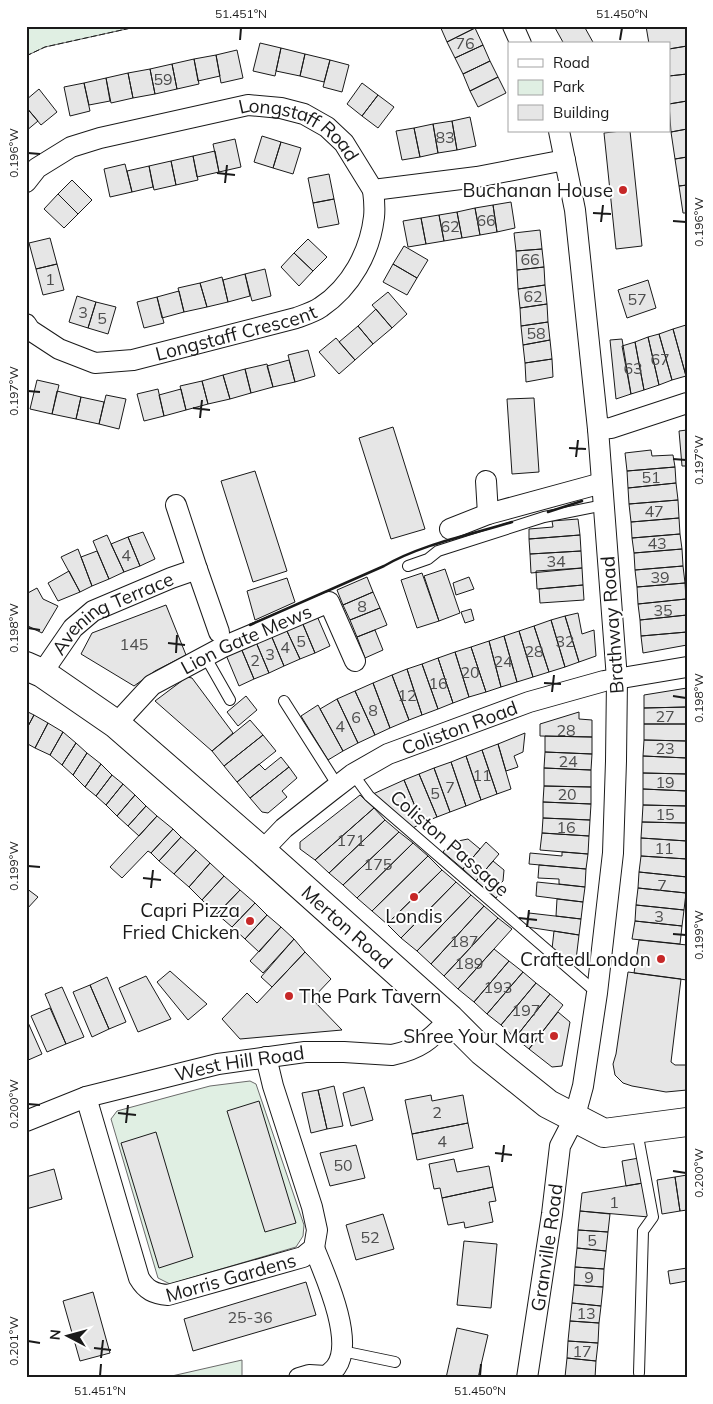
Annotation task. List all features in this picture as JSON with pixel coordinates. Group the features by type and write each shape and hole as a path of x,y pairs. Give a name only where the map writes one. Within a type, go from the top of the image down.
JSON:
{"main road":[{"name":"Merton Road","path":"34,670 116,724 262,850 490,1057 548,1104 604,1133 687,1122"}],"street":[{"path":"513,26 520,42"},
{"name":"Longstaff Road","path":"26,182 37,168 70,147 100,138 248,105 281,108 304,114 327,127 344,143 373,190 477,177 565,160"},
{"name":"Brathway Road","path":"559,132 575,210 598,429 617,679 613,853 597,993 583,1086 574,1119"},
{"name":"Longstaff Crescent","path":"26,324 30,330 59,349 95,363 133,360 296,318 320,308 337,294 363,257 370,239 374,215 373,190"},
{"path":"598,429 611,428 687,403"},
{"path":"486,482 488,514"},
{"path":"450,528 488,514 602,482"},
{"name":"Avening Terrace","path":"176,505 219,632"},
{"name":"Avening Terrace","path":"34,670 73,628 93,610 170,578 197,569"},
{"name":"Lion Gate Mews","path":"116,724 152,685 205,656 329,602 355,661"},
{"name":"Coliston Road","path":"262,850 284,828 346,780 388,754 529,702 617,679 687,667"},
{"name":"West Hill Road","path":"26,1121 86,1098 218,1064 305,1052 392,1055 419,1047 428,1042 450,1020"},
{"name":"Morris Gardens","path":"86,1098 136,1271 149,1291 158,1295 168,1295 303,1257 314,1248 317,1230 312,1207 273,1086 266,1057"},
{"name":"Granville Road","path":"527,1378 551,1223 560,1146 574,1119"},
{"path":"299,1378 309,1375 326,1377 337,1366 342,1352 342,1338 336,1303 314,1248"}],"lane":[{"path":"408,566 428,559 438,551 544,517 604,505"},
{"path":"205,656 230,700"},
{"name":"Coliston Passage","path":"284,702 346,780 369,796 597,993"},
{"path":"637,1130 653,1217 643,1231 639,1373"},
{"path":"342,1352 395,1362"}],"green space":[{"path":"26,26 140,26 45,47 26,56"},
{"path":"250,1081 256,1084 304,1225 303,1236 296,1247 170,1284 158,1278 111,1119 117,1111 210,1086"},
{"path":"242,1360 242,1378 163,1378"}],"building":[{"path":"440,26 474,26 475,28 447,42"},
{"path":"554,26 584,26 593,42 563,42"},
{"path":"646,26 687,26 687,46 670,49 670,42 649,42"},
{"path":"475,28 483,45 455,58 447,42"},
{"path":"260,43 281,48 275,76 253,71"},
{"path":"483,45 490,61 463,74 455,58"},
{"path":"687,46 687,74 670,76 670,49"},
{"path":"281,48 305,54 300,76 276,71"},
{"path":"237,50 243,78 221,83 216,55"},
{"path":"305,54 330,60 324,82 300,76"},
{"path":"216,55 220,76 198,81 194,59"},
{"path":"194,59 199,84 177,89 172,64"},
{"path":"330,60 349,65 342,92 323,87"},
{"path":"490,61 498,77 470,91 463,74"},
{"path":"172,64 177,89 155,94 150,69"},
{"path":"150,69 155,94 133,98 128,73"},
{"path":"128,73 133,98 111,103 106,78"},
{"path":"687,74 687,101 670,104 670,76"},
{"path":"498,77 506,93 478,107 470,91"},
{"path":"106,78 110,101 89,105 84,83"},
{"path":"84,83 90,111 70,116 64,87"},
{"path":"362,83 378,95 362,116 347,104"},
{"path":"39,89 57,112 41,125 26,107 26,100"},
{"path":"378,95 394,107 378,128 362,116"},
{"path":"687,101 687,129 671,132 670,104"},
{"path":"26,107 38,121 26,131"},
{"path":"470,117 476,146 457,150 452,121"},
{"path":"452,121 457,150 438,153 433,124"},
{"path":"433,124 438,153 420,157 414,128"},
{"path":"414,128 420,157 402,160 396,131"},
{"path":"687,129 687,157 675,159 671,132"},
{"name":"Buchanan House","path":"630,132 642,246 616,249 604,133"},
{"path":"262,136 281,142 273,168 254,162"},
{"path":"235,139 241,167 219,172 213,144"},
{"path":"281,142 301,148 293,174 273,168"},
{"path":"215,151 219,172 197,177 193,156"},
{"path":"193,156 198,180 176,185 171,161"},
{"path":"687,157 687,185 679,186 675,159"},
{"path":"171,161 176,185 154,190 149,166"},
{"path":"125,164 132,192 110,197 104,169"},
{"path":"149,166 153,187 132,192 127,171"},
{"path":"329,174 334,199 313,203 308,178"},
{"path":"72,180 92,200 78,214 58,194"},
{"path":"687,185 687,213 683,213 679,186"},
{"path":"58,194 78,214 64,228 44,209"},
{"path":"334,199 339,224 318,228 313,203"},
{"path":"511,202 515,228 497,232 493,205"},
{"path":"493,205 497,232 480,235 475,208"},
{"path":"475,208 480,235 462,238 457,212"},
{"path":"457,212 462,238 444,241 439,215"},
{"path":"439,215 444,241 426,244 421,218"},
{"path":"421,218 426,244 408,247 403,221"},
{"path":"540,230 542,249 516,251 514,233"},
{"path":"50,238 57,264 36,269 29,243"},
{"path":"308,239 327,257 313,271 294,253"},
{"path":"404,246 428,260 417,278 393,264"},
{"path":"542,249 544,267 517,270 516,251"},
{"path":"294,253 313,271 299,286 281,267"},
{"path":"57,264 64,290 43,295 36,269"},
{"path":"393,264 417,278 407,295 383,282"},
{"path":"544,267 545,285 518,289 517,270"},
{"path":"265,269 271,296 252,301 245,274"},
{"path":"245,274 250,296 228,302 223,280"},
{"path":"222,277 228,302 207,307 200,283"},
{"path":"648,280 656,308 627,318 618,290"},
{"path":"200,283 207,307 184,312 178,288"},
{"path":"545,285 547,304 520,308 518,289"},
{"path":"179,291 184,312 162,318 157,297"},
{"path":"388,292 407,314 392,328 372,305"},
{"path":"77,296 96,302 88,328 69,322"},
{"path":"157,297 164,323 144,328 137,302"},
{"path":"96,302 116,307 108,334 88,328"},
{"path":"547,304 548,322 521,326 520,308"},
{"path":"376,309 392,328 373,344 358,326"},
{"path":"548,322 550,340 523,345 521,326"},
{"path":"686,325 687,328 686,376 673,329"},
{"path":"358,326 373,344 355,360 339,342"},
{"path":"673,329 686,376 672,380 659,334"},
{"path":"659,334 672,380 659,385 648,337"},
{"path":"648,337 659,385 644,390 635,342"},
{"path":"336,338 355,360 339,374 319,352"},
{"path":"622,339 631,394 616,399 610,340"},
{"path":"550,340 552,359 525,363 523,345"},
{"path":"635,342 644,390 631,394 622,346"},
{"path":"308,350 315,376 295,382 288,355"},
{"path":"552,359 553,377 526,382 525,363"},
{"path":"289,360 295,382 273,387 267,366"},
{"path":"267,364 273,387 251,393 245,369"},
{"path":"245,369 251,393 230,399 223,375"},
{"path":"223,375 230,399 208,404 202,381"},
{"path":"37,380 59,385 52,414 30,409"},
{"path":"202,381 208,404 186,410 180,386"},
{"path":"158,389 164,416 144,421 137,394"},
{"path":"181,389 186,410 164,416 159,395"},
{"path":"57,391 81,397 76,419 52,414"},
{"path":"106,395 126,399 119,429 99,424"},
{"path":"81,397 104,402 99,424 76,419"},
{"path":"534,398 539,472 512,474 507,399"},
{"path":"393,427 425,529 391,539 359,438"},
{"path":"687,430 687,466 682,466 679,431"},
{"path":"651,450 652,456 673,455 675,467 627,471 625,453"},
{"path":"675,467 676,483 628,488 627,471"},
{"path":"255,471 287,571 253,582 221,481"},
{"path":"676,483 678,500 629,504 628,488"},
{"path":"678,500 679,518 631,522 629,504"},
{"path":"679,518 680,534 632,538 631,522"},
{"path":"578,519 580,535 529,539 529,529 553,527 552,521"},
{"path":"143,532 155,559 140,566 128,537"},
{"path":"680,534 682,549 634,553 632,538"},
{"path":"107,535 124,572 109,579 93,541"},
{"path":"580,535 581,551 530,554 529,539"},
{"path":"128,537 140,566 124,572 111,544"},
{"path":"78,549 92,586 80,592 61,557"},
{"path":"682,549 683,566 635,570 634,553"},
{"path":"97,551 109,579 92,586 81,557"},
{"path":"581,551 582,568 531,573 530,554"},
{"path":"683,566 685,583 637,587 635,570"},
{"path":"582,568 583,585 537,589 536,571"},
{"path":"445,569 460,613 439,621 424,576"},
{"path":"69,571 80,592 58,601 48,583"},
{"path":"422,573 439,621 417,628 401,580"},
{"path":"367,577 373,592 343,605 337,590"},
{"path":"469,577 474,589 456,595 453,583"},
{"path":"287,578 295,602 255,620 247,591"},
{"path":"685,583 686,599 638,604 637,587"},
{"path":"583,585 584,600 540,603 539,589"},
{"path":"37,588 43,599 58,606 42,633 26,625 26,594"},
{"path":"373,592 380,608 350,620 343,605"},
{"path":"686,599 687,615 640,620 638,604"},
{"path":"166,605 186,655 155,671 134,686 81,654 92,633"},
{"path":"380,608 387,625 357,637 350,620"},
{"path":"471,609 474,620 465,623 461,612"},
{"path":"578,613 582,634 594,630 596,656 579,662 565,616"},
{"path":"687,615 687,632 641,636 640,620"},
{"path":"317,616 330,646 315,653 302,622"},
{"path":"565,616 579,662 565,667 551,620"},
{"path":"551,620 565,667 549,672 534,626"},
{"path":"302,622 315,653 300,659 286,629"},
{"path":"534,626 549,672 533,677 519,631"},
{"path":"286,629 300,659 284,666 271,635"},
{"path":"375,630 383,650 365,658 357,637"},
{"path":"519,631 533,677 517,682 504,636"},
{"path":"687,632 687,645 643,653 641,636"},
{"path":"271,635 284,666 269,673 256,642"},
{"path":"504,636 517,682 501,687 489,641"},
{"path":"489,641 501,687 486,692 471,647"},
{"path":"256,642 269,673 254,679 241,648"},
{"path":"471,647 486,692 469,697 455,652"},
{"path":"241,648 254,679 239,686 226,655"},
{"path":"455,652 469,697 453,703 438,658"},
{"path":"438,658 453,703 438,709 422,664"},
{"path":"422,664 438,709 422,715 407,669"},
{"path":"407,669 422,715 409,720 392,675"},
{"path":"392,675 409,720 390,728 373,683"},
{"path":"187,677 192,678 233,733 212,751 155,701"},
{"path":"373,683 390,728 375,735 355,691"},
{"path":"687,688 687,707 644,708 644,695"},
{"path":"355,691 375,735 358,743 337,699"},
{"path":"246,696 257,710 238,726 227,712"},
{"path":"337,699 358,743 343,751 320,709"},
{"path":"318,705 343,751 328,760 301,716"},
{"path":"687,707 687,724 644,724 644,708"},
{"path":"26,711 34,715 26,730"},
{"path":"579,712 579,719 592,720 592,737 540,736 540,724"},
{"path":"34,715 48,723 35,748 26,743 26,730"},
{"path":"250,720 263,735 224,766 212,751"},
{"path":"48,723 63,732 50,755 35,748"},
{"path":"644,724 687,724 687,741 644,740"},
{"path":"63,732 76,743 62,765 50,755"},
{"path":"525,733 523,752 514,756 518,767 506,771 498,744"},
{"path":"263,735 276,751 237,782 224,766"},
{"path":"545,736 592,737 592,754 545,752"},
{"path":"644,740 687,741 687,758 643,756"},
{"path":"76,743 87,753 73,775 62,765"},
{"path":"498,744 511,789 497,794 482,750"},
{"path":"482,750 497,794 481,800 466,756"},
{"path":"545,752 592,754 591,770 544,768"},
{"path":"87,753 101,764 85,787 73,775"},
{"path":"466,756 481,800 466,806 451,762"},
{"path":"643,756 687,758 687,774 643,773"},
{"path":"281,757 289,767 250,798 237,782 259,764 265,770"},
{"path":"451,762 466,806 450,812 434,768"},
{"path":"101,764 112,775 96,796 85,787"},
{"path":"289,767 297,778 282,791 287,797 268,813 262,812 250,798"},
{"path":"434,768 450,812 437,817 419,774"},
{"path":"544,768 591,770 591,787 544,786"},
{"path":"643,773 687,774 687,791 643,789"},
{"path":"419,774 437,817 422,823 404,780"},
{"path":"112,775 123,784 106,805 96,796"},
{"path":"404,780 422,823 411,829 373,794"},
{"path":"123,784 135,795 117,816 106,805"},
{"path":"544,786 591,787 591,804 543,802"},
{"path":"643,789 687,791 687,806 643,805"},
{"path":"135,795 146,806 128,826 117,816"},
{"path":"360,795 374,808 315,860 300,849 300,842"},
{"path":"543,802 591,804 590,820 543,818"},
{"path":"643,805 687,806 687,823 642,822"},
{"path":"146,806 157,816 139,836 128,826"},
{"path":"374,808 385,820 329,873 315,860"},
{"path":"157,816 173,829 151,853 148,851 122,878 110,867"},
{"path":"543,818 590,820 589,836 542,833"},
{"path":"385,820 399,832 343,885 329,873"},
{"path":"642,822 687,823 687,841 641,838"},
{"path":"173,829 181,837 159,861 151,853"},
{"path":"399,832 413,843 357,898 343,885"},
{"path":"542,833 589,836 588,854 540,850"},
{"path":"181,837 196,850 174,874 159,861"},
{"path":"641,838 687,841 687,859 641,856"},
{"path":"468,839 480,849 463,869 443,852 452,841 455,845 458,841"},
{"path":"486,842 499,854 476,881 463,869"},
{"path":"413,843 428,856 372,911 357,898"},
{"path":"196,850 210,863 189,887 174,874"},
{"path":"562,852 588,854 586,869 529,864 530,853 562,856"},
{"path":"428,856 442,870 387,924 372,911"},
{"path":"641,856 687,859 687,877 639,872"},
{"path":"493,861 504,870 503,881 500,884 505,887 496,898 476,881"},
{"path":"210,863 224,876 202,900 189,887"},
{"path":"539,865 586,869 585,887 559,884 559,879 538,878"},
{"path":"442,870 456,882 401,938 387,924"},
{"path":"639,872 687,877 686,893 638,888"},
{"path":"224,876 240,890 217,914 202,900"},
{"path":"456,882 471,895 417,951 401,938"},
{"path":"537,882 585,887 583,902 536,896"},
{"path":"26,888 38,897 26,910"},
{"path":"638,888 686,893 684,910 636,905"},
{"path":"240,890 255,903 232,927 217,914"},
{"path":"471,895 484,906 431,964 417,951"},
{"path":"557,899 583,902 581,919 556,916"},
{"name":"Capri Pizza Fried Chicken","path":"255,903 267,915 245,939 232,927"},
{"path":"636,905 684,910 682,926 635,921"},
{"path":"484,906 498,918 444,976 431,964"},
{"path":"529,913 581,919 579,935 527,927"},
{"path":"267,915 281,927 259,952 245,939"},
{"path":"498,918 512,929 458,989 444,976"},
{"path":"635,921 682,926 680,944 632,939"},
{"path":"281,927 294,939 263,973 250,961"},
{"path":"554,931 579,935 575,968 552,949"},
{"path":"294,939 305,952 272,987 261,977"},
{"name":"CraftedLondon","path":"639,940 687,945 687,980 634,973"},
{"path":"494,949 509,961 474,1002 458,989"},
{"name":"The Park Tavern","path":"305,952 331,979 312,999 342,1030 240,1039 222,1019 247,993 257,1003"},
{"path":"509,961 523,972 487,1014 474,1002"},
{"path":"170,971 207,1004 188,1020 157,982"},
{"path":"523,972 536,983 501,1025 487,1014"},
{"path":"628,972 681,979 671,1062 675,1065 687,1065 687,1090 666,1092 632,1086 623,1083 615,1075 613,1064"},
{"path":"146,976 171,1019 138,1032 119,988"},
{"path":"107,977 126,1022 109,1029 90,985"},
{"path":"536,983 550,994 515,1038 501,1025"},
{"path":"90,985 109,1029 92,1037 73,992"},
{"path":"62,987 84,1037 66,1044 45,994"},
{"path":"550,994 563,1005 529,1049 515,1038"},
{"path":"50,1008 66,1044 47,1052 31,1016"},
{"name":"Shree Your Mart","path":"558,1012 570,1022 562,1066 552,1067 529,1049"},
{"path":"26,1018 42,1054 26,1061"},
{"path":"334,1086 343,1126 327,1129 318,1090"},
{"path":"364,1087 373,1120 351,1126 343,1093"},
{"path":"318,1090 327,1129 311,1133 302,1093"},
{"path":"431,1095 432,1101 463,1095 468,1123 412,1134 405,1100"},
{"path":"259,1101 296,1223 265,1232 227,1111"},
{"path":"468,1123 473,1148 417,1160 412,1134"},
{"path":"156,1132 193,1257 159,1268 121,1143"},
{"path":"356,1145 365,1178 330,1186 320,1153"},
{"path":"639,1158 643,1183 626,1186 622,1161"},
{"path":"454,1159 457,1172 489,1166 493,1187 442,1198 440,1188 434,1189 429,1164"},
{"path":"54,1169 62,1199 26,1209 26,1177"},
{"path":"687,1175 687,1210 680,1211 675,1177"},
{"path":"675,1177 680,1211 662,1214 657,1180"},
{"path":"643,1183 649,1217 580,1211 582,1193"},
{"path":"493,1187 496,1201 489,1202 493,1222 465,1228 464,1222 448,1225 442,1198"},
{"path":"580,1211 610,1214 608,1232 578,1230"},
{"path":"383,1214 394,1249 356,1260 346,1225"},
{"path":"578,1230 608,1232 606,1251 577,1248"},
{"path":"464,1241 497,1244 491,1308 457,1305"},
{"path":"577,1248 606,1251 604,1269 575,1267"},
{"path":"575,1267 604,1269 603,1287 574,1285"},
{"path":"687,1268 687,1281 670,1284 668,1271"},
{"path":"306,1282 316,1315 193,1351 184,1319"},
{"path":"574,1285 603,1287 601,1306 572,1303"},
{"path":"93,1292 110,1353 80,1361 63,1301"},
{"path":"572,1303 601,1306 599,1323 570,1321"},
{"path":"570,1321 599,1323 598,1343 568,1341"},
{"path":"457,1328 488,1335 478,1378 446,1378"},
{"path":"568,1341 598,1343 596,1361 567,1358"},
{"path":"567,1358 596,1361 595,1378 565,1377"}],"fence":[{"path":"26,56 45,47 140,26"}],"wall":[{"path":"548,512 582,501"},
{"path":"250,625 414,552 512,522"}],"place":[{"name":"Buchanan House","path":"623,190"},
{"name":"Londis","path":"414,897"},
{"name":"Capri Pizza Fried Chicken","path":"250,921"},
{"name":"CraftedLondon","path":"661,959"},
{"name":"The Park Tavern","path":"289,996"},
{"name":"Shree Your Mart","path":"554,1036"}]}
